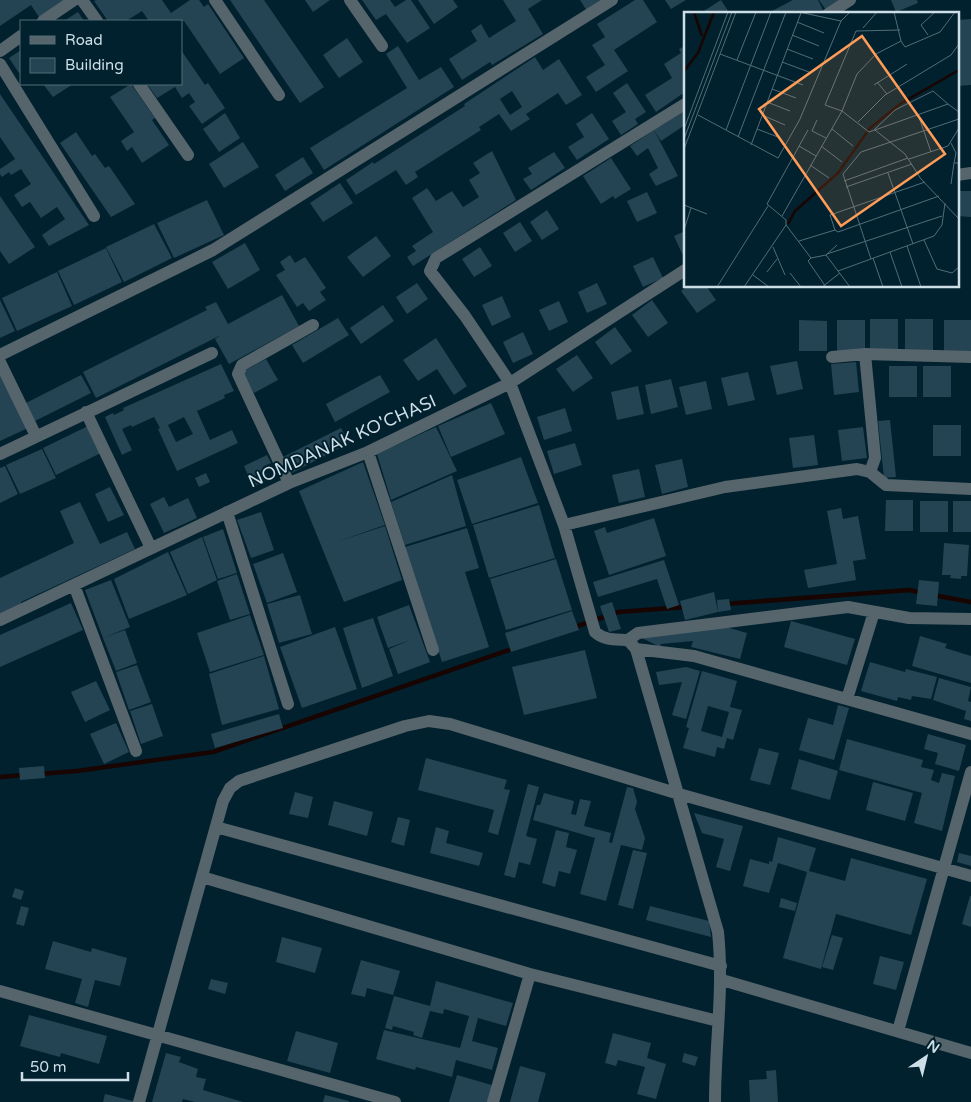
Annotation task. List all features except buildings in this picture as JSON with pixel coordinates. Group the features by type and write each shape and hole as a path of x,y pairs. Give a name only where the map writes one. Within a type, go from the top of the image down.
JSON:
{"street":[{"path":"44,20 74,0"},
{"path":"82,0 96,20"},
{"path":"215,0 279,95"},
{"path":"350,0 382,46"},
{"path":"0,355 213,250 612,0"},
{"path":"831,12 850,0"},
{"path":"0,51 20,37"},
{"path":"0,64 94,216"},
{"path":"140,85 188,155"},
{"path":"684,105 436,258 430,271 465,316 510,382 564,525 595,632 601,637 694,656 971,734"},
{"path":"958,175 971,174"},
{"name":"NOMDANAK KO'CHASI","path":"0,620 290,483 368,452 510,382 684,271"},
{"path":"290,483 238,374 242,366 313,325"},
{"path":"0,454 212,353"},
{"path":"865,354 874,458 870,472"},
{"path":"832,357 865,354 971,357"},
{"path":"0,362 36,436"},
{"path":"86,412 151,548"},
{"path":"368,452 433,650"},
{"path":"564,525 725,487 857,469 870,472 886,485 971,489"},
{"path":"227,512 288,704"},
{"path":"74,585 136,751"},
{"path":"715,1102 718,1021 722,980 718,932 679,794 632,644 638,633 848,608 909,618 971,619"},
{"path":"847,699 874,612"},
{"path":"139,1102 223,801 230,788 239,781 405,726 428,721 450,724 679,794 971,876"},
{"path":"898,1031 971,772"},
{"path":"216,827 721,966"},
{"path":"202,877 530,974 718,1021"},
{"path":"493,1102 530,974"},
{"path":"722,980 971,1053"},
{"path":"0,991 395,1102"}],"waterway":[{"path":"724,604 909,590 923,593"},
{"path":"933,595 971,602"},
{"path":"572,628 618,612 686,607"},
{"path":"39,774 77,771 213,752 515,648"},
{"path":"0,777 24,775"}]}
